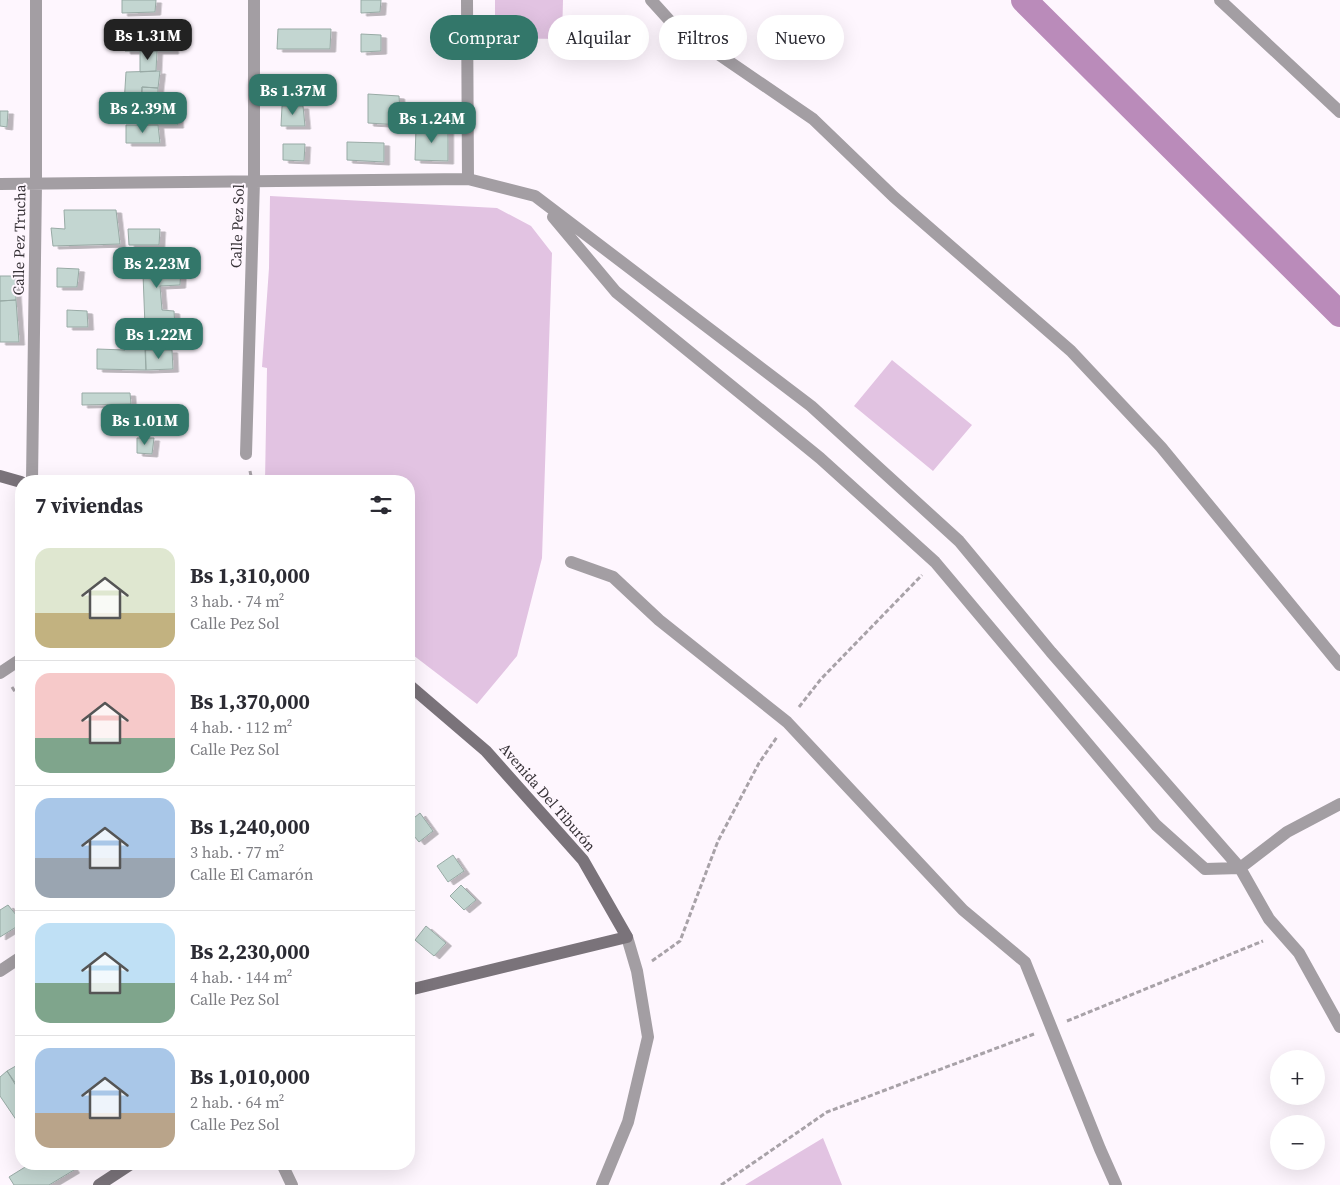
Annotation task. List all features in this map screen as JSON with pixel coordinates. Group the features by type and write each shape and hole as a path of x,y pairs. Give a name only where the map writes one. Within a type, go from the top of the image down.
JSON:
{"street":[{"name":"Calle Pez Trucha","path":"32,475 36,184 36,0"},
{"name":"Calle Pez Sol","path":"246,454 254,181 254,0"},
{"path":"467,0 468,179"},
{"path":"651,0 670,21 813,120 894,197 1071,351 1161,447 1340,665"},
{"path":"1220,0 1340,112"},
{"path":"0,184 468,179 535,196 811,406 959,540 1051,652 1240,868 1269,919 1299,953 1340,1027"},
{"path":"538,199 616,292 820,458 935,562 1156,825 1205,869 1240,868 1287,832 1340,804"},
{"path":"0,476 15,480"},
{"path":"571,562 614,576 659,620 787,722 963,910 1025,962 1116,1185"},
{"path":"1,672 15,663"},
{"name":"Avenida Del Tiburón","path":"415,690 486,751 582,860 627,938 637,971 648,1037 628,1122 602,1185"},
{"path":"415,989 627,938"},
{"path":"0,971 15,961"},
{"path":"99,1185 122,1170"},
{"path":"285,1170 292,1185"}],"path":[{"path":"637,971 680,941 718,841 759,762 787,722 821,679 935,562"},
{"path":"721,1185 827,1112 1051,1028 1282,933"}],"shaded area":[{"path":"495,0 563,0 563,15 548,15 548,39 538,39 538,15 495,15"},
{"path":"270,196 497,208 531,226 552,253 542,558 517,656 477,704 415,657 415,475 265,475 267,368 262,367 269,268"},
{"path":"892,360 972,425 933,471 854,406"},
{"path":"823,1138 842,1185 745,1185"}],"building":[{"path":"122,0 156,0 155,12 122,13"},
{"path":"361,0 381,0 380,12 361,13"},
{"path":"278,29 331,29 330,49 277,49"},
{"path":"123,31 172,32 173,51 125,51"},
{"path":"361,34 381,35 381,51 361,52"},
{"path":"140,51 157,51 156,71 140,72"},
{"path":"160,71 158,88 142,87 141,102 124,104 126,72"},
{"path":"142,87 158,88 158,108 177,109 178,125 142,125"},
{"path":"368,94 399,96 401,125 368,123"},
{"path":"282,106 303,106 305,126 281,126"},
{"path":"0,111 8,111 7,127 0,126"},
{"path":"126,125 158,125 160,143 126,143"},
{"path":"416,127 448,127 448,161 415,160"},
{"path":"347,142 384,143 384,162 347,160"},
{"path":"283,144 305,144 304,161 283,160"},
{"path":"64,210 116,210 120,244 53,246 51,228 65,229"},
{"path":"128,229 160,229 159,245 129,245"},
{"path":"142,248 159,248 159,268 181,267 180,285 160,286 162,310 174,311 175,327 145,326"},
{"path":"57,268 79,269 77,287 57,287"},
{"path":"0,276 15,276 16,300 0,301"},
{"path":"16,300 19,342 0,342 0,301"},
{"path":"67,310 87,311 88,327 67,327"},
{"path":"145,326 146,370 97,369 97,349 125,350 126,328"},
{"path":"145,350 172,350 173,369 146,370"},
{"path":"82,393 130,393 131,404 82,405"},
{"path":"137,438 154,438 152,454 137,453"},
{"path":"420,813 433,831 419,842 415,837 415,817"},
{"path":"453,855 464,871 448,882 437,866"},
{"path":"461,885 476,900 464,910 450,896"},
{"path":"8,905 15,914 15,928 0,937 0,910"},
{"path":"426,926 446,943 434,956 415,940"},
{"path":"15,1066 15,1084 7,1071"},
{"path":"7,1071 15,1082 15,1118 0,1096 0,1077"},
{"path":"20,1170 74,1170 49,1185 14,1185 9,1177"}],"waterway":[{"path":"1024,0 1340,314"}]}
